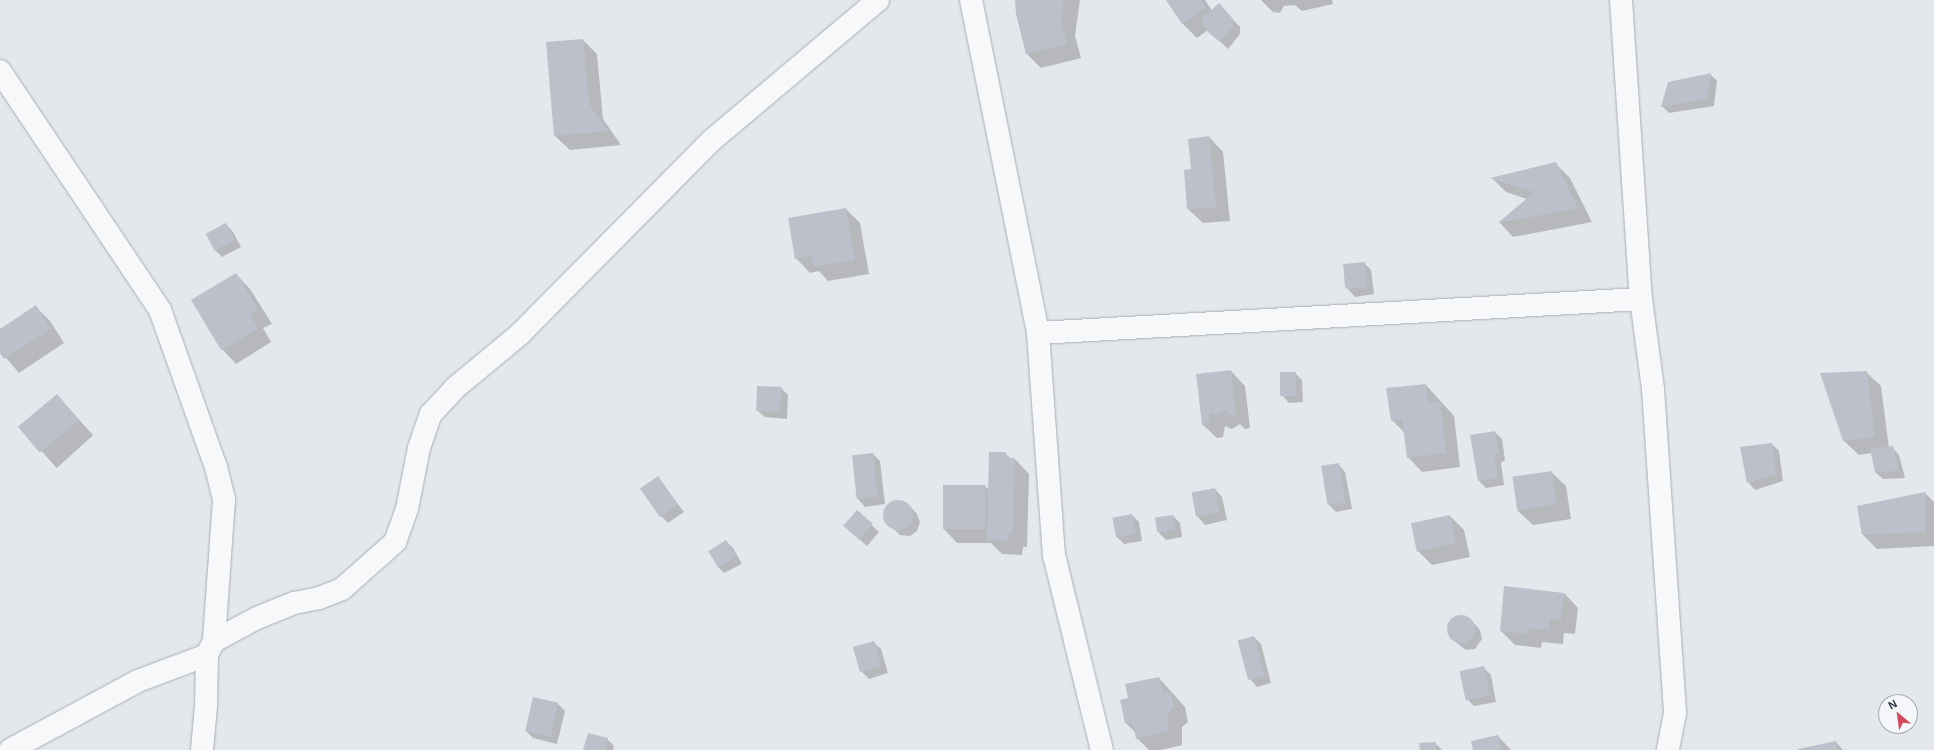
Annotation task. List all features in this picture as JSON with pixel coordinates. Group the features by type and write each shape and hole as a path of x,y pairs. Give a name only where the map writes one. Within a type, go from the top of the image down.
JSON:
{"street":[{"path":"10,750 138,681 211,648 257,618 282,608 342,589 395,542 407,509 419,448 431,414 455,388 520,334 712,140 878,0"},
{"path":"971,0 1038,333 1054,554 1102,750"},
{"path":"1621,0 1641,298 1653,389 1675,713 1668,750"},
{"path":"0,71 160,310 216,467 224,500 202,750"},
{"path":"1038,333 1641,298"}],"building":[{"path":"1015,0 1064,0 1061,21 1067,44 1026,54 1016,14"},
{"path":"1166,0 1201,0 1206,7 1182,24"},
{"path":"1219,3 1233,19 1233,27 1220,42 1208,32 1201,20"},
{"path":"583,39 589,104 608,131 554,136 546,42"},
{"path":"1711,73 1707,99 1661,107 1668,82"},
{"path":"1209,136 1216,207 1187,209 1184,170 1191,169 1188,139"},
{"path":"1556,162 1578,208 1498,223 1534,192 1490,178"},
{"path":"846,208 855,260 813,267 811,256 795,259 788,218"},
{"path":"226,223 235,240 215,251 206,234"},
{"path":"1365,262 1367,287 1345,289 1343,264"},
{"path":"236,273 258,309 250,314 258,328 221,350 191,300"},
{"path":"36,305 51,329 4,359 0,353 0,329"},
{"path":"1231,370 1236,414 1230,415 1226,410 1217,415 1211,413 1209,423 1202,424 1196,374"},
{"path":"1867,371 1875,437 1843,441 1820,373"},
{"path":"1280,372 1296,372 1296,396 1280,396"},
{"path":"1426,384 1428,402 1440,401 1446,453 1407,458 1402,419 1391,421 1386,388"},
{"path":"757,386 781,387 780,412 756,411"},
{"path":"57,394 79,420 40,453 18,427"},
{"path":"1495,431 1499,453 1494,455 1498,478 1478,481 1470,435"},
{"path":"1772,443 1776,474 1747,483 1740,447"},
{"path":"1893,446 1899,471 1875,472 1870,449"},
{"path":"989,452 1006,452 1006,458 1015,458 1013,533 1009,533 1008,541 987,540"},
{"path":"873,453 878,497 857,499 852,455"},
{"path":"1339,463 1345,503 1327,505 1321,466"},
{"path":"1552,471 1557,505 1517,510 1512,477"},
{"path":"658,476 678,505 660,517 640,489"},
{"path":"943,485 985,485 985,529 943,529"},
{"path":"1215,488 1220,513 1196,517 1191,493"},
{"path":"1925,492 1926,532 1862,535 1857,506"},
{"path":"898,500 909,504 913,515 909,526 898,530 887,526 883,515 887,504"},
{"path":"857,510 873,524 859,540 843,526"},
{"path":"1132,514 1136,534 1116,537 1112,518"},
{"path":"1173,515 1175,530 1157,532 1155,518"},
{"path":"1450,515 1456,543 1417,552 1411,523"},
{"path":"726,540 736,556 718,567 708,551"},
{"path":"1504,586 1564,593 1561,620 1550,619 1549,630 1527,628 1527,634 1500,631"},
{"path":"1461,615 1467,616 1471,619 1474,623 1474,635 1471,639 1467,642 1461,643 1455,642 1451,639 1448,635 1447,629 1448,623 1451,619 1455,616"},
{"path":"1254,636 1265,676 1248,680 1238,640"},
{"path":"874,641 881,666 860,672 853,647"},
{"path":"1484,666 1490,695 1466,701 1460,671"},
{"path":"1159,677 1163,693 1171,692 1174,708 1168,713 1168,731 1136,739 1133,724 1125,723 1120,700 1128,698 1125,684"},
{"path":"533,697 558,703 550,737 525,731"},
{"path":"588,733 608,738 605,750 583,750"},
{"path":"1498,735 1501,750 1473,750 1471,741"},
{"path":"1836,741 1838,750 1798,750 1798,749"},
{"path":"1436,742 1436,750 1420,750 1419,743"}]}
